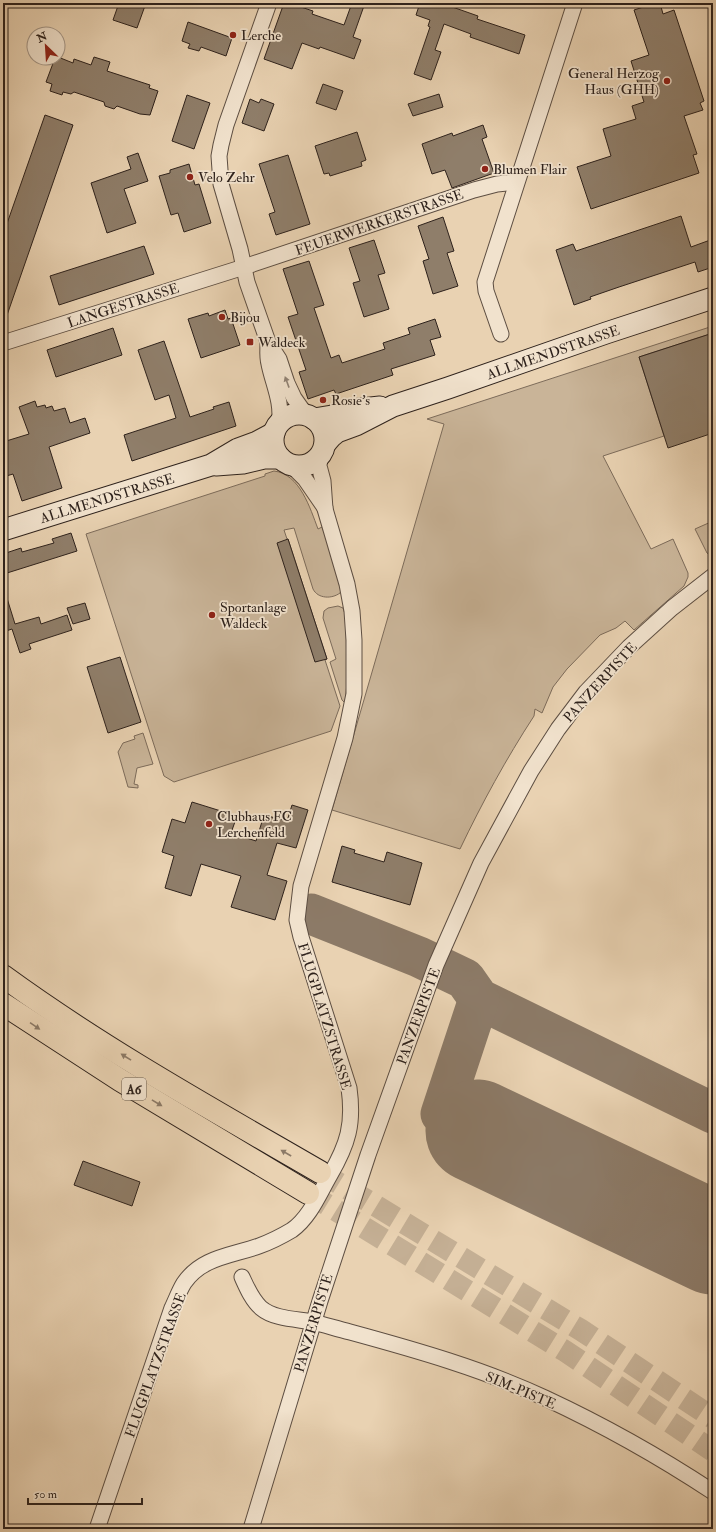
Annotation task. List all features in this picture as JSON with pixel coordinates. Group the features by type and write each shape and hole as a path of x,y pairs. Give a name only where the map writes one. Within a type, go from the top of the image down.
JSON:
{"highway":[{"name":"A6","path":"3,976 71,1023 132,1061 320,1172"},
{"name":"A6","path":"3,1004 102,1069 308,1193"}],"main road":[{"name":"ALLMENDSTRASSE","path":"322,450 330,437 337,432 356,425 392,406 713,298"},
{"name":"ALLMENDSTRASSE","path":"310,417 332,416 352,410 392,406"},
{"path":"299,414 310,417 322,431 322,450 305,465 286,462 274,445 273,441 277,428 290,416 299,414"},
{"name":"ALLMENDSTRASSE","path":"3,530 211,465 238,450 257,442 277,428"},
{"name":"ALLMENDSTRASSE","path":"211,465 243,464 264,458 286,462"}],"street":[{"path":"269,3 226,125 220,156 221,184 247,282 268,342 279,359 287,384 294,398 310,417"},
{"path":"501,334 486,291 485,282 516,182 576,3"},
{"name":"FEUERWERKERSTRASSE","path":"244,267 474,190 497,184 516,182"},
{"name":"LANGESTRASSE","path":"3,343 244,267"},
{"path":"268,342 268,363 277,390 279,406 277,428"},
{"name":"FLUGPLATZSTRASSE","path":"97,1529 172,1308 185,1283 203,1265 212,1260 268,1243 292,1230 299,1224 308,1214 337,1164 350,1132 351,1117 349,1088 300,937 297,920 301,886 345,738 354,694 354,640 351,599 325,509 323,481 319,466 322,450"},
{"name":"FLUGPLATZSTRASSE","path":"286,462 304,480 325,509"},
{"name":"PANZERPISTE","path":"251,1529 313,1322 368,1155 436,965 482,863 531,771 558,729 586,692 629,647 672,608 713,576"},
{"path":"344,1148 368,1155"},
{"name":"SIM-PISTE","path":"242,1277 252,1298 261,1308 271,1314 313,1322 446,1360 544,1398 648,1452 713,1492"}],"shaded area":[{"path":"713,326 713,333 639,357 664,436 603,456 651,549 673,539 688,573 684,586 634,630 625,621 616,628 600,635 567,669 553,687 542,713 535,709 534,716 495,781 460,849 332,810 444,424 427,419"},
{"name":"Sportanlage Waldeck","path":"274,471 283,473 291,478 303,493 318,529 322,527 330,548 341,591 337,595 325,597 318,595 313,589 294,528 284,530 327,659 325,660 340,706 331,731 174,782 164,776 86,534 265,476 265,474"},
{"path":"713,521 713,557 707,553 695,529"},
{"path":"338,606 343,608 346,617 347,683 345,703 342,700 330,662 336,659 323,618 324,611 328,608"},
{"path":"143,733 153,764 137,768 134,784 138,785 138,788 128,787 118,752 123,743 135,739 134,736"}],"building":[{"path":"119,3 146,3 137,28 113,20"},
{"path":"284,3 289,3 313,11 312,14 344,25 352,3 365,3 353,37 361,40 354,59 320,47 319,49 302,43 292,69 264,59"},
{"path":"420,3 441,3 478,16 477,19 525,35 519,54 470,37 471,34 444,24 435,50 441,52 431,80 414,74 430,27 428,26 430,20 416,15"},
{"path":"660,3 663,14 674,10 704,101 700,103 703,110 684,116 697,154 693,155 699,173 591,209 577,167 611,156 603,129 636,119 632,106 644,102 631,61 649,55 634,10"},
{"path":"188,22 232,38 226,56 201,47 199,51 188,48 190,44 182,41"},
{"path":"94,57 110,62 107,71 150,85 149,88 158,91 150,115 140,114 117,106 114,109 105,106 104,102 74,92 71,94 63,92 62,95 50,91 52,84 46,82 52,66 66,66 66,60 73,63 74,59 91,65"},
{"path":"323,84 343,91 336,110 316,103"},
{"path":"439,94 443,107 413,116 408,104"},
{"path":"187,95 210,103 194,149 172,141"},
{"path":"250,99 259,103 261,99 274,104 264,131 242,123"},
{"path":"45,115 73,125 5,321 3,321 3,235"},
{"path":"483,125 487,137 482,139 494,173 452,188 445,170 432,174 422,144 452,133 453,136"},
{"path":"357,132 366,160 361,162 362,166 330,176 329,173 324,174 315,146"},
{"path":"138,153 148,181 124,189 136,223 107,233 91,183 131,169 127,157"},
{"path":"288,155 310,224 276,235 269,214 275,212 259,164"},
{"path":"189,164 195,185 199,184 211,223 184,232 178,213 171,215 159,176 170,173 170,170"},
{"path":"681,216 691,247 713,239 713,267 698,272 695,262 590,297 591,299 574,305 556,250 573,244 576,251"},
{"path":"443,217 454,251 447,253 458,286 433,294 423,261 429,259 418,226"},
{"path":"374,240 385,273 378,275 389,309 364,317 353,283 360,281 349,248"},
{"path":"144,246 154,274 59,305 50,276"},
{"path":"309,261 324,305 314,308 331,358 339,355 342,363 385,349 383,343 410,334 408,328 435,319 441,337 430,340 435,355 391,369 393,375 336,394 334,390 308,399 299,372 306,370 288,317 298,314 283,269"},
{"path":"225,310 228,319 231,318 240,345 201,358 188,319 208,313 209,316"},
{"path":"113,328 122,355 56,377 47,350"},
{"path":"713,333 713,433 668,448 639,357"},
{"path":"164,341 190,417 229,402 236,426 132,461 124,435 176,418 169,395 155,400 138,350"},
{"path":"35,401 37,407 45,405 46,408 52,406 54,411 65,408 70,423 85,418 90,433 49,447 62,488 22,501 13,474 3,477 3,442 29,434 19,407"},
{"path":"71,533 77,551 7,573 3,554 21,548 22,552 54,543 52,539"},
{"path":"288,539 327,659 315,662 277,543"},
{"path":"3,595 6,595 15,624 39,617 41,624 67,615 72,630 29,644 31,649 20,653 12,629 3,632"},
{"path":"85,603 90,619 73,624 67,608"},
{"path":"120,657 141,722 108,733 87,667"},
{"path":"192,802 237,816 231,833 256,841 264,815 287,821 292,805 308,810 296,848 277,843 267,875 287,881 275,920 231,907 241,876 201,864 191,896 165,888 174,856 162,852 172,819 185,823"},
{"path":"342,846 355,850 354,853 384,862 387,852 422,863 410,905 332,882"},
{"path":"83,1161 140,1182 132,1206 74,1185"}],"taxiway":[{"path":"311,914 419,957 465,979 479,999 713,1113"},
{"path":"477,1131 441,1114 479,999"}],"runway":[{"path":"477,1131 713,1243"}],"tunnel":[{"path":"320,1172 581,1330 713,1418"},
{"path":"308,1193 565,1351 713,1451"}],"place":[{"name":"Lerche","path":"233,35"},
{"name":"General Herzog Haus (GHH)","path":"667,81"},
{"name":"Blumen Flair","path":"485,169"},
{"name":"Velo Zehr","path":"190,177"},
{"name":"Bijou","path":"222,317"},
{"name":"Waldeck","path":"250,342"},
{"name":"Rosie's","path":"323,400"},
{"name":"Sportanlage Waldeck","path":"212,615"},
{"name":"Clubhaus FC Lerchenfeld","path":"209,824"}]}
